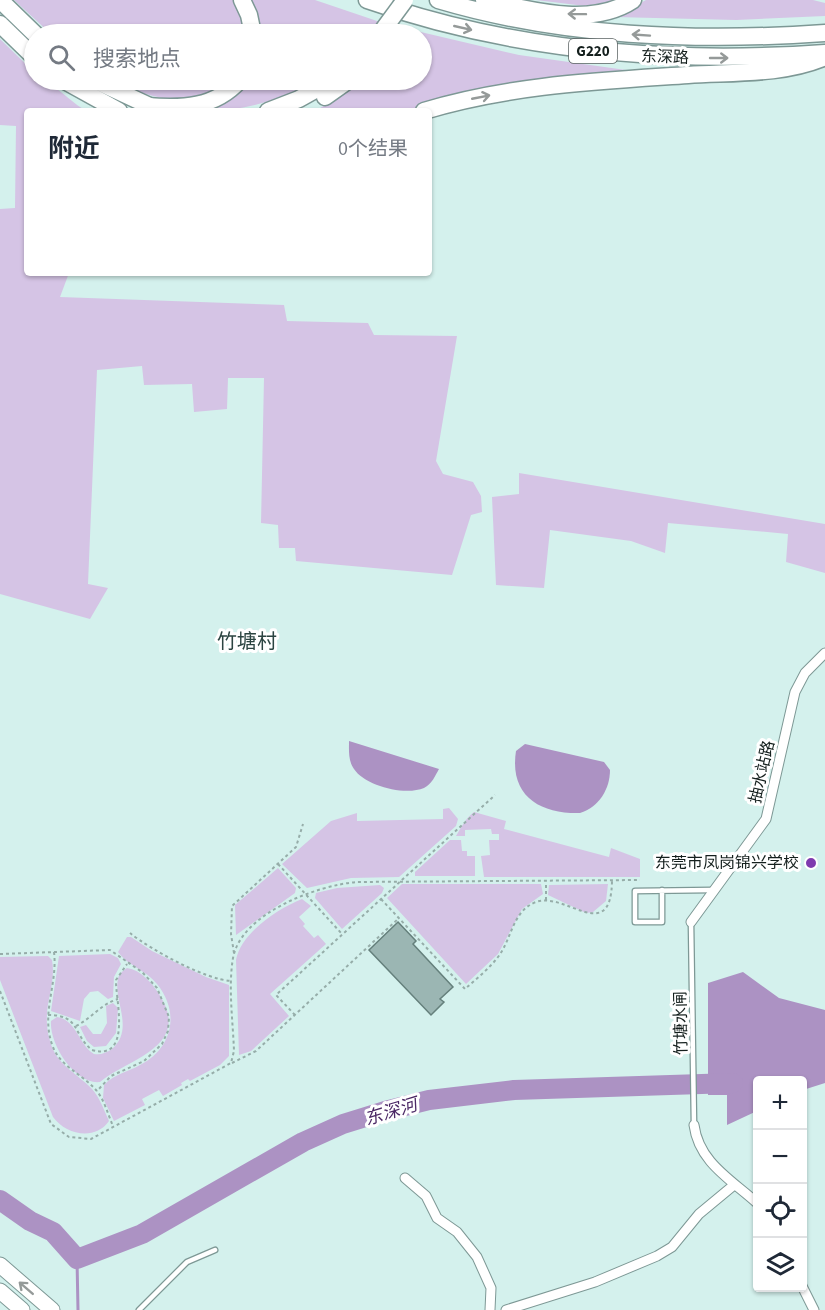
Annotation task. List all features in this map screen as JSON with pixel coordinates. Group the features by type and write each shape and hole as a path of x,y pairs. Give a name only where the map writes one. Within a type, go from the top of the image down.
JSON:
{"highway":[{"path":"0,0 25,24"},
{"path":"242,0 251,24"},
{"name":"东深路","path":"366,0 482,32 586,51 693,58 825,55"},
{"path":"387,24 405,0"},
{"path":"400,24 417,0"},
{"name":"东深路","path":"438,0 521,20 624,34 728,37 825,33"},
{"path":"484,0 539,11 586,14 606,11 633,0"},
{"path":"0,24 24,47"},
{"path":"432,109 511,92 652,78 801,67 825,55"},
{"path":"81,90 114,108"},
{"path":"115,90 152,108"},
{"path":"175,108 203,104 229,90"},
{"path":"276,108 315,90"},
{"path":"303,108 334,90"}],"main road":[{"path":"0,1265 52,1310"},
{"path":"0,1291 21,1310"}],"street":[{"name":"抽水站路","path":"692,922 766,819 795,692 805,674 825,653"},
{"path":"694,1125 701,1150 734,1185 753,1200"},
{"path":"405,1178 426,1196 437,1218 457,1232 477,1257 491,1288 490,1310"},
{"path":"506,1310 595,1282 672,1248 699,1214 734,1185"},
{"path":"805,1292 814,1310"}],"lane":[{"path":"662,890 662,922 635,922 634,891 662,890 715,890"},
{"name":"竹塘水闸","path":"692,922 694,1125"},
{"path":"139,1310 182,1266 201,1254 215,1250"}],"path":[{"path":"295,1015 276,995 495,795"},
{"path":"231,1063 234,1051 232,906 296,848 303,824"},
{"path":"278,864 342,934"},
{"path":"234,953 242,938 280,907 305,893 326,886 357,882 640,880"},
{"path":"546,881 546,900"},
{"path":"381,899 465,989 498,957 522,912 534,903 546,900 560,902 585,914 594,914 606,904 612,881"},
{"path":"0,991 47,1118 56,1129 69,1137 83,1140 98,1136 256,1051 399,918"},
{"path":"130,933 152,949 208,976 232,981"},
{"path":"0,954 110,950 127,964 142,972 158,988 168,1008 169,1026 162,1044 152,1055 111,1077 98,1091"},
{"path":"54,952 55,974 48,1015 50,1036 56,1052 67,1066 98,1091 114,1128"},
{"path":"48,1015 64,1016 76,1026 90,1048 99,1051 108,1048 116,1040 119,1030 116,980 127,964"},
{"path":"76,1026 86,1021 105,1003 118,999"}],"shaded area":[{"path":"14,0 234,0 243,24 40,24"},
{"path":"251,0 315,0 380,22 378,24 258,24"},
{"path":"536,0 618,0 585,6"},
{"path":"646,0 813,0 825,3 825,16 736,20 615,17"},
{"path":"432,35 519,55 633,71 431,104 418,108 320,108 346,90 432,90"},
{"path":"0,39 24,62 24,90 58,90 82,108 24,108 24,276 68,276 60,297 284,305 287,321 368,323 374,335 457,336 436,461 443,474 473,482 481,496 482,512 471,515 452,575 296,561 295,548 279,548 278,525 261,523 264,378 228,378 227,409 194,412 192,384 144,385 142,366 97,370 88,584 108,588 90,619 0,594 0,209 15,208 16,126 0,125"},
{"path":"134,90 216,90 201,97 186,99 171,99"},
{"path":"239,90 296,90 276,99 248,106 211,108 227,102"},
{"path":"519,473 825,524 825,573 786,562 788,534 668,523 665,553 631,541 550,530 544,588 496,585 492,497 519,494"},
{"path":"349,741 439,769 424,788 407,791 376,785 359,775 352,766"},
{"path":"525,744 604,762 610,770 608,784 598,802 580,813 552,810 530,799 517,780 515,767 516,751"},
{"path":"449,808 458,819 456,826 399,877 351,878 307,888 282,864 331,821 357,813 357,821 443,819 443,809"},
{"path":"474,812 506,821 504,829 609,857 611,848 640,859 640,877 484,877 481,856 490,855 489,840 499,840 499,834 492,834 491,829 465,830 465,836 456,836"},
{"path":"450,840 461,840 462,851 467,851 467,856 475,856 475,876 415,876 415,872"},
{"path":"278,868 296,888 295,893 236,935 235,905"},
{"path":"402,884 541,884 543,894 522,909 498,954 466,984 387,898"},
{"path":"608,884 606,901 593,912 586,913 548,895 549,885"},
{"path":"380,885 384,888 382,893 342,929 315,898 316,893 337,888"},
{"path":"302,899 311,906 299,917 305,924 303,926 314,938 318,935 326,944 270,994 289,1016 251,1051 239,1055 236,960 239,950 252,931 271,916"},
{"path":"127,937 131,937 152,951 206,977 229,985 229,1056 220,1065 190,1081 188,1079 163,1096 159,1090 142,1099 145,1105 114,1121 103,1098 104,1085 151,1058 160,1049 166,1039 170,1017 169,1006 157,984 118,952"},
{"path":"110,954 118,958 121,964 114,977 113,997 108,999 98,991 90,992 84,999 80,1021 51,1011 59,956"},
{"path":"48,956 52,960 53,970 47,1018 50,1041 62,1063 95,1093 109,1121 103,1127 89,1133 65,1128 53,1117 0,980 0,957"},
{"path":"127,968 141,974 159,994 167,1012 168,1027 163,1039 153,1049 100,1082 91,1081 82,1077 65,1061 54,1041 51,1021 57,1017 64,1019 94,1054 112,1049 122,1033 123,1024 117,987 120,974"},
{"path":"743,972 779,998 825,1010 825,1083 807,1089 807,1076 753,1076 753,1113 727,1125 727,1095 708,1095 708,983"},
{"path":"113,1003 118,1008 116,1033 106,1046 94,1047 87,1041 80,1027 86,1025 93,1034 101,1034 107,1023 106,1006"}],"building":[{"path":"398,922 416,941 413,944 453,987 440,999 444,1002 431,1015 369,950"}],"waterway":[{"name":"东深河","path":"0,1200 30,1221 53,1232 77,1259 142,1234 303,1142 343,1124 385,1111 429,1100 514,1090 733,1083"},
{"path":"77,1259 78,1310"}],"place":[{"name":"东莞市凤岗锦兴学校","path":"811,863"}],"district":[{"name":"竹塘村","path":"247,642"}]}
